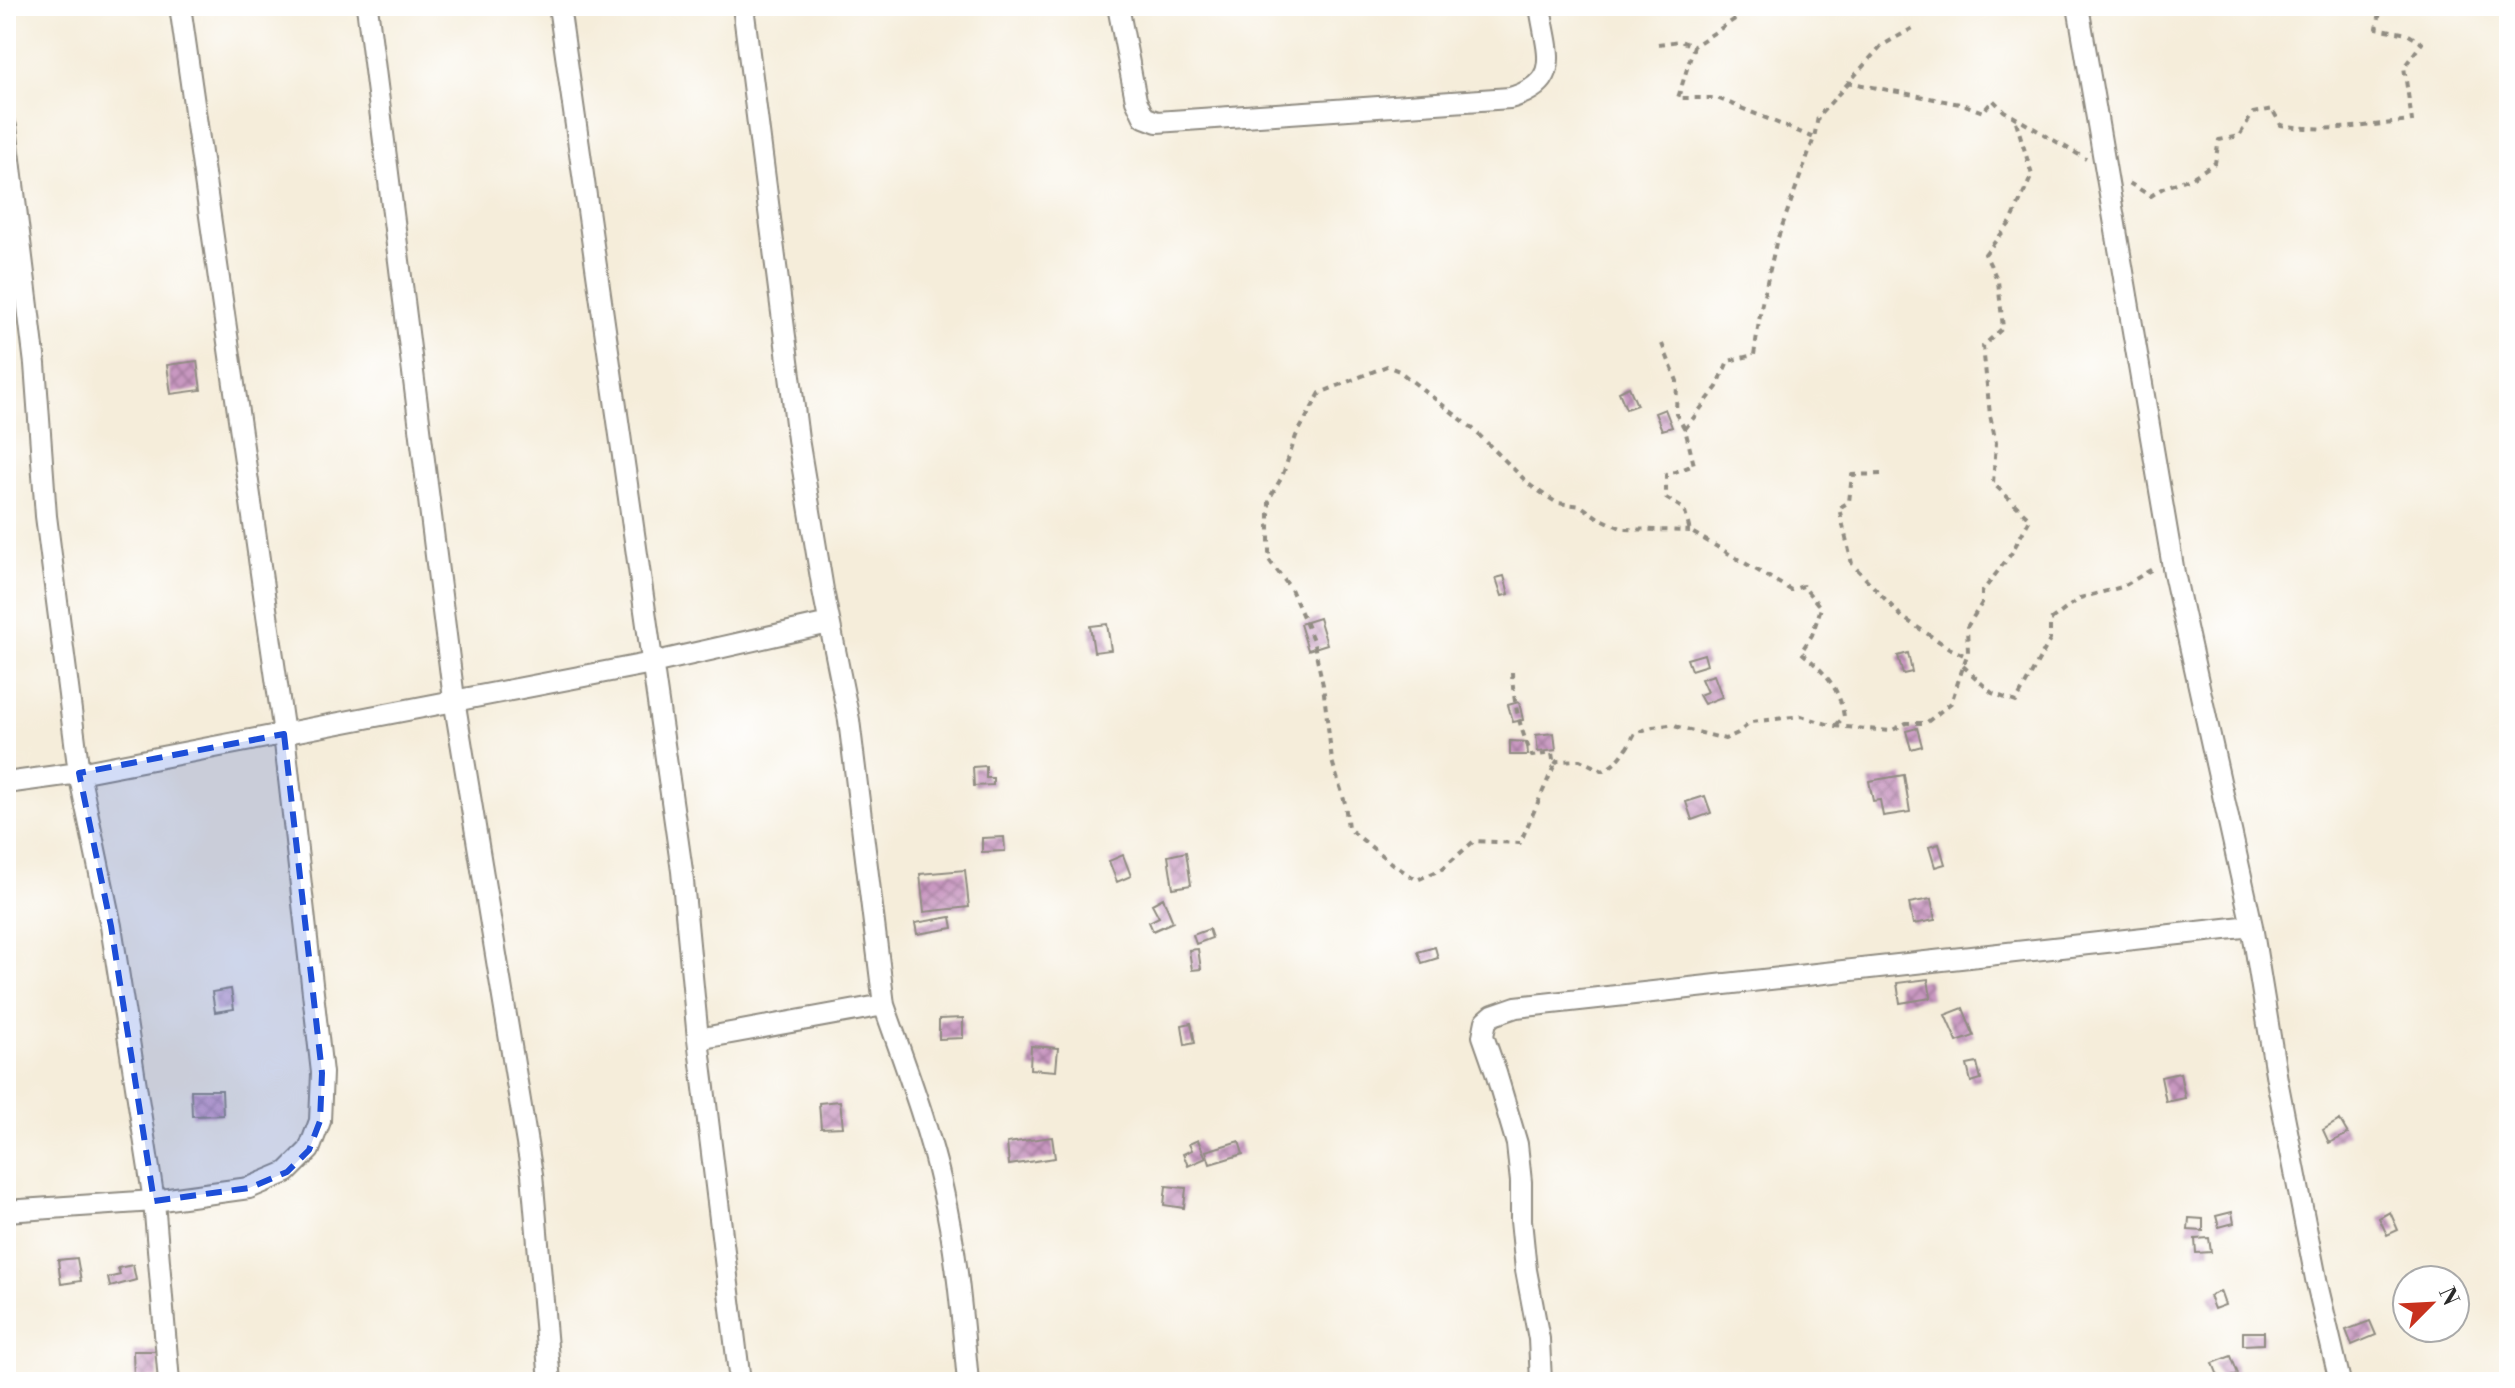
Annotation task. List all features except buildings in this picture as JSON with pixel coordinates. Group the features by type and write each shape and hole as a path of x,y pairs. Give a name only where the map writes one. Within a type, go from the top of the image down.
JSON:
{"street":[{"path":"6,1211 154,1201 249,1188 287,1172 309,1150 320,1121 322,1073 284,734 180,6"},
{"path":"367,6 454,699 530,1159 550,1382"},
{"path":"559,6 682,871 698,1039 740,1382"},
{"path":"743,6 798,439 849,720 884,1005 913,1085 942,1187 958,1273 968,1382"},
{"path":"1118,6 1136,100 1144,117 1157,122 1510,98 1528,93 1541,84 1549,71 1540,6"},
{"path":"2078,6 2174,573 2252,926 2277,1080 2317,1284 2340,1382"},
{"path":"6,127 35,364 46,516 79,773 111,926 154,1201 169,1382"},
{"path":"6,783 79,773 652,663 829,623"},
{"path":"1541,1382 1539,1339 1526,1270 1517,1144 1483,1036 1486,1021 1493,1015 1516,1007 2252,926"},
{"path":"698,1039 884,1005"}],"path":[{"path":"1755,6 1694,46 1678,98 1717,98 1814,138"},
{"path":"1847,82 1965,105 1983,112 1993,100 2015,118 2151,196 2215,163 2219,140 2239,136 2253,113 2272,109 2281,125 2301,129 2329,130 2412,121 2404,67 2422,43 2407,34 2377,28 2381,6"},
{"path":"1685,429 1717,387 1728,361 1754,355 1776,243 1814,138 1818,117 1881,46 1913,28"},
{"path":"1658,44 1680,41 1694,46"},
{"path":"1834,726 1844,717 1842,701 1828,675 1801,652 1812,635 1821,608 1803,586 1791,590 1690,531 1623,529 1581,506 1557,503 1531,486 1471,427 1399,371 1387,366 1320,393 1296,436 1282,477 1269,499 1269,560 1291,589 1313,640 1323,685 1332,761 1345,803 1348,828 1417,880 1442,869 1474,841 1520,843 1557,761 1580,760 1603,771 1624,754 1635,733 1653,727 1670,725 1725,739 1751,722 1801,716 1834,726 1891,731 1906,723 1926,723 1951,703 1966,656 1967,627 1982,603 1982,592 2011,554 2030,519 1993,483 1996,443 1983,346 2003,328 1998,281 1985,254 2011,222 2032,175 2015,118"},
{"path":"1662,344 1677,381 1676,414 1685,429 1694,465 1666,475 1666,498 1684,509 1690,531"},
{"path":"1881,474 1852,475 1849,502 1839,508 1852,564 1902,617 1966,656"},
{"path":"1963,666 1992,693 2016,702 2050,640 2050,621 2080,598 2122,587 2154,568 2174,573"},
{"path":"1512,672 1516,711 1532,756 1552,753 1554,766"}],"highlighted area":[{"path":"284,734 322,1073 320,1121 309,1150 287,1172 249,1188 154,1201 111,926 79,773"}]}
